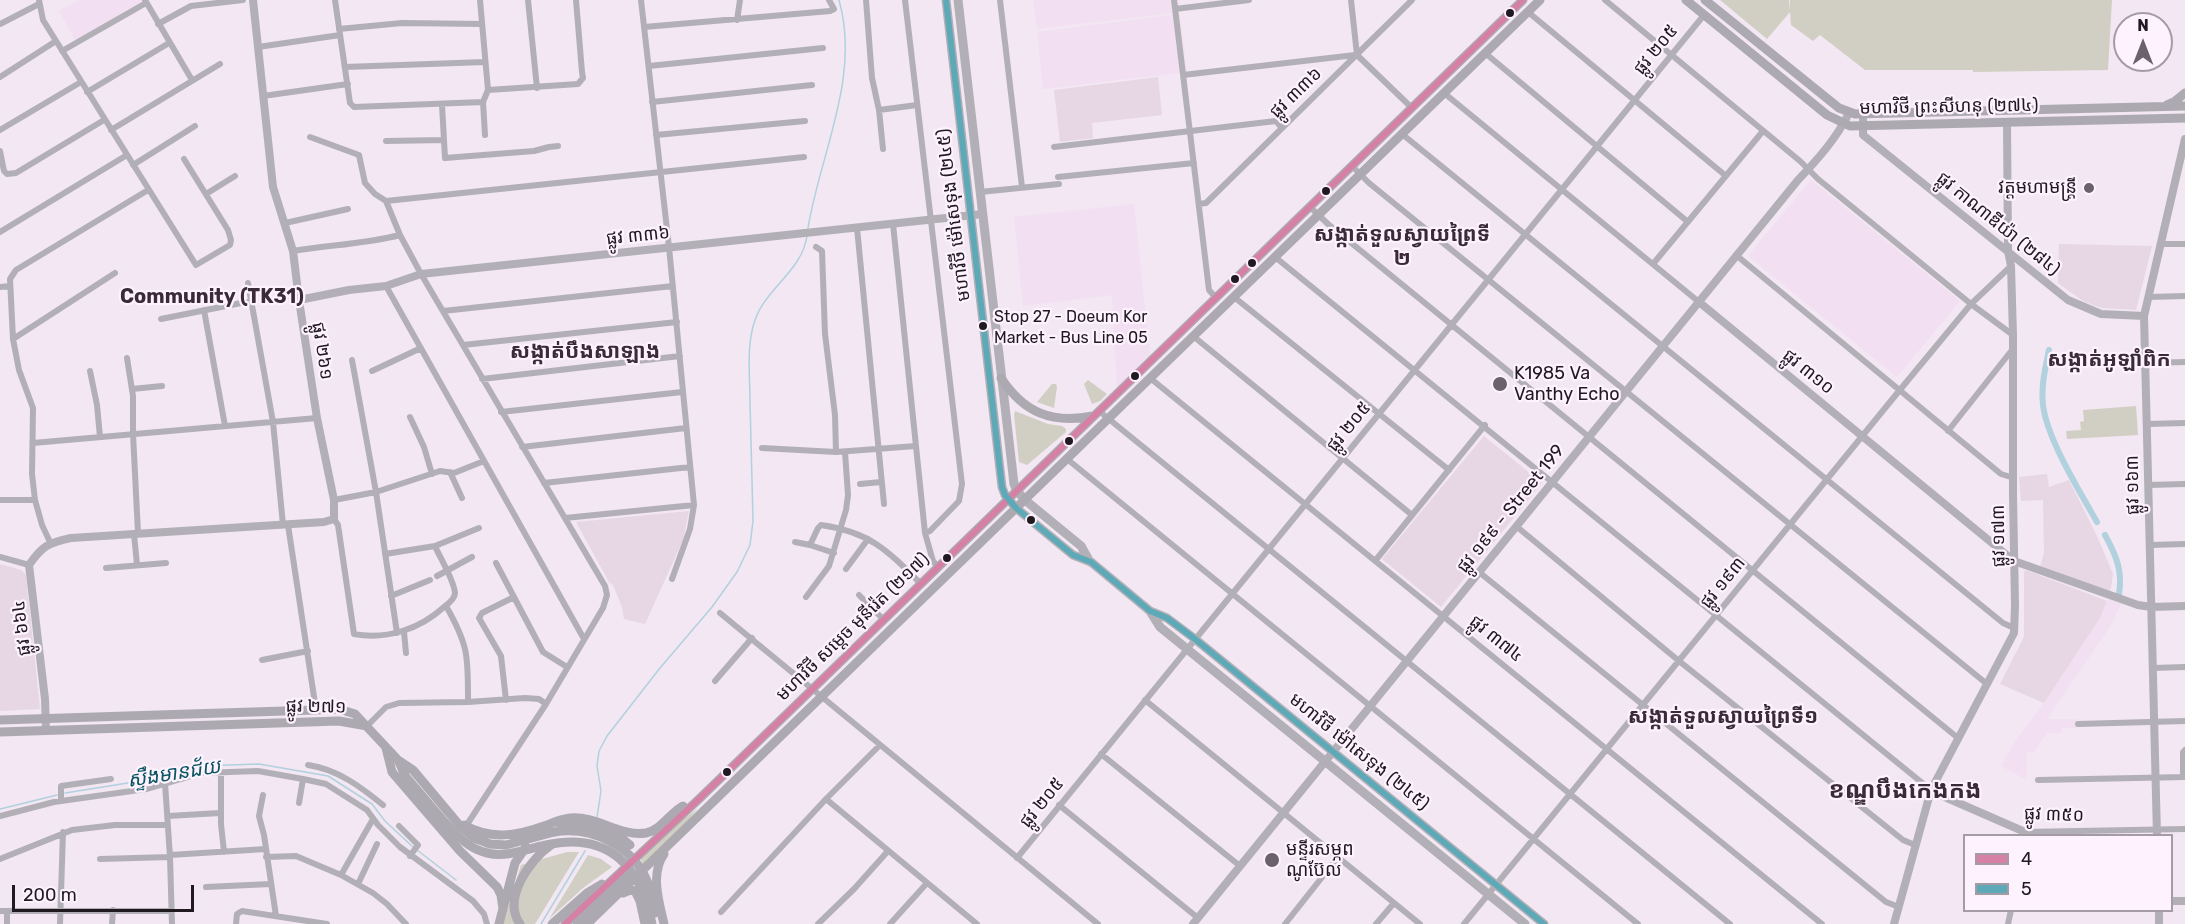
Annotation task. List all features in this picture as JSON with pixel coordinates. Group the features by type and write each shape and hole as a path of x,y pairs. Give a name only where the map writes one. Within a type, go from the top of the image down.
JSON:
{"main road":[{"name":"មហាវិថី ម៉ៅសេទុង (២៤៥)","path":"946,0 1002,487 1008,500 1073,555 1090,562 1150,611 1167,618 1195,639 1544,924"},
{"name":"មហាវិថី ម៉ៅសេទុង (២៤៥)","path":"958,0 1014,484 1024,500 1081,546 1090,562"},
{"name":"មហាវិថី សម្តេច មុនីរ៉េត (២១៧)","path":"565,924 699,799 1523,0"},
{"name":"មហាវិថី សម្តេច មុនីរ៉េត (២១៧)","path":"588,923 1540,0"},
{"name":"មហាវិថី ព្រះសីហនុ (២៧៤)","path":"1686,0 1827,115 1843,124 1863,126 2185,118"},
{"name":"មហាវិថី ព្រះសីហនុ (២៧៤)","path":"1705,0 1831,102 1849,113 2185,106"},
{"path":"2162,107 2174,102 2185,93"},
{"path":"1001,378 1018,400 1043,415 1075,420 1096,414"},
{"name":"មហាវិថី ម៉ៅសេទុង (២៤៥)","path":"1150,611 1160,627 1525,924"},
{"name":"ផ្លូវ ២៧១","path":"0,720 316,710 348,711 355,714 367,726"},
{"name":"ផ្លូវ ២៧១","path":"0,732 339,721 367,726"},
{"path":"367,726 398,760 413,770 467,833 490,844 514,844 562,824 588,825 616,835 630,845"},
{"path":"385,746 392,772 460,851 496,887 502,901 501,916"},
{"path":"398,760 406,777 440,817 463,841 486,853 512,853 555,843 575,842 588,843 604,849 621,860 632,872 643,891 652,924"},
{"path":"501,916 519,855 529,844 561,819 580,818 631,832 646,833 659,826 680,808 699,799"},
{"path":"451,816 481,833 502,836 571,830 594,834 616,845 639,867 647,880 658,924"},
{"path":"520,924 515,914 515,906 522,877 533,860 555,843"},
{"path":"663,924 657,870 670,844"},
{"path":"577,924 626,877"},
{"path":"552,924 586,893 612,879"},
{"path":"618,895 630,890 635,891 645,924"}],"street":[{"path":"158,24 191,6 243,0"},
{"name":"ផ្លូវ ២៦១","path":"253,0 273,187 293,251 298,300 317,418 334,500 334,519 338,525 354,634 400,632"},
{"path":"335,0 350,103 354,107 483,102"},
{"path":"480,0 488,90 483,102 485,135"},
{"path":"528,0 537,88"},
{"path":"488,90 537,88 578,84 581,81 576,0"},
{"path":"641,0 669,247 694,505 690,529 672,579"},
{"path":"737,20 740,0"},
{"path":"644,27 737,20 834,9 830,0"},
{"path":"866,0 872,78 879,110 883,149"},
{"path":"905,0 962,484 959,501 930,531 925,533"},
{"path":"1000,0 1022,187"},
{"path":"1174,0 1209,290 1216,298"},
{"path":"1175,9 1250,0"},
{"path":"1351,0 1357,55 1412,108"},
{"name":"ផ្លូវ ៣៣៦","path":"1198,204 1206,203 1412,0"},
{"path":"1605,0 1971,304 2013,335"},
{"path":"0,24 39,2 43,20 196,265 230,245 231,240 228,230 184,159"},
{"path":"62,51 145,2 168,44 192,80"},
{"path":"1528,12 1726,176"},
{"name":"ផ្លូវ ២០៥","path":"1017,858 1704,15"},
{"path":"258,47 402,23 482,24"},
{"path":"0,77 56,41"},
{"path":"87,92 168,44"},
{"path":"649,66 823,48"},
{"path":"1485,53 1688,222"},
{"path":"1183,75 1357,55"},
{"path":"345,67 486,62"},
{"path":"111,130 220,64"},
{"path":"0,119 1,129 81,82"},
{"path":"263,96 348,84"},
{"path":"652,102 812,85"},
{"name":"ផ្លូវ ៣១០","path":"1444,93 2014,561 2114,598 2151,607 2185,606"},
{"path":"442,105 445,158 534,152 558,146"},
{"path":"879,110 917,105"},
{"name":"ផ្លូវ ១៩៩ - Street 199","path":"1195,921 1736,255 1840,132 1849,113"},
{"path":"1863,114 1863,126"},
{"path":"0,151 4,171 11,174 104,120"},
{"path":"1054,147 1275,121 1282,128"},
{"path":"656,135 805,122"},
{"name":"ផ្លូវ ១៧៣","path":"1894,924 1931,790 2012,639 2014,628 2013,335 2011,266 2008,251 2007,123"},
{"path":"133,165 195,126"},
{"name":"ផ្លូវ កាណាឌីយ៉ា (២៨៤)","path":"1863,126 1863,135 2068,300 2101,314 2144,316"},
{"path":"1653,264 1763,131"},
{"path":"1402,134 1826,481 2003,623 2014,628"},
{"path":"310,137 359,155 365,183 375,194 386,201 400,235 421,274 605,586 607,595 603,608 546,704 466,826"},
{"name":"ផ្លូវ ១៦៣","path":"2157,832 2144,316 2185,139"},
{"path":"386,141 444,140"},
{"path":"0,232 127,155"},
{"path":"386,201 804,157"},
{"path":"980,192 1194,163"},
{"path":"1352,166 1626,392 1987,684"},
{"path":"206,194 234,176"},
{"path":"2176,178 2185,178"},
{"path":"50,543 39,518 35,500 32,474 33,408 19,370 13,339 10,286 12,274 148,189"},
{"path":"1310,207 1958,738"},
{"path":"285,223 348,209"},
{"name":"ផ្លូវ ៣៣៦","path":"298,300 349,290 386,286 421,274 983,214"},
{"path":"893,224 925,533 933,561 938,567"},
{"path":"857,228 884,504"},
{"path":"293,251 380,240 400,235"},
{"path":"2160,244 2185,244"},
{"path":"816,247 822,251 825,334 835,415 836,452"},
{"path":"1736,255 2001,474 2014,478"},
{"path":"1275,257 1485,425 1931,790"},
{"name":"ផ្លូវ ១៩៣","path":"1464,924 1899,390 1971,304 2011,266"},
{"path":"13,339 115,273"},
{"path":"248,283 273,422 286,525 316,710"},
{"path":"0,287 10,286"},
{"path":"386,286 584,639"},
{"path":"443,311 673,286"},
{"path":"2148,297 2185,296"},
{"path":"1234,297 1449,470"},
{"path":"161,319 251,301"},
{"path":"204,310 225,426"},
{"path":"463,345 676,322"},
{"path":"1193,336 1412,515"},
{"path":"372,371 421,348"},
{"path":"1948,430 2012,350"},
{"path":"482,379 680,356"},
{"path":"127,358 132,388 137,565"},
{"path":"352,360 376,492 391,596 406,653"},
{"path":"2145,363 2185,362"},
{"path":"90,371 97,405 100,437"},
{"name":"ផ្លូវ ៣៧៤","path":"1150,378 1822,924"},
{"path":"132,388 162,386"},
{"path":"501,412 682,392"},
{"path":"1096,414 1108,419 1730,924"},
{"path":"410,417 424,447 432,474"},
{"path":"33,443 317,418"},
{"path":"2147,424 2185,423"},
{"path":"1375,561 1485,425"},
{"path":"522,447 686,428"},
{"path":"762,448 845,452 916,446"},
{"path":"806,597 824,573 834,553 848,495 845,452"},
{"path":"1067,459 1638,924"},
{"path":"334,500 376,492 440,471 454,472 484,461"},
{"path":"544,483 690,467"},
{"path":"450,472 462,498"},
{"path":"860,484 881,482"},
{"path":"2148,485 2185,484"},
{"path":"0,500 35,500"},
{"path":"565,518 694,505"},
{"path":"0,557 29,566 39,551 50,543 71,538 286,525 334,519"},
{"path":"810,545 819,526 840,528 868,539 889,551 921,584"},
{"path":"1516,526 1679,661 1903,840 1916,845"},
{"path":"385,554 435,546 479,528"},
{"path":"846,569 868,539"},
{"path":"795,542 834,553"},
{"path":"2150,546 2185,544"},
{"path":"400,632 426,622 454,597 455,592 435,546"},
{"path":"391,596 434,578 472,557"},
{"path":"106,568 166,563"},
{"path":"496,564 543,652 567,667"},
{"name":"ផ្លូវ ៦៦៤","path":"29,566 46,730"},
{"path":"1479,573 1886,902 1899,907"},
{"path":"859,595 884,620"},
{"path":"506,700 501,656 479,618 482,613 514,597"},
{"path":"446,606 463,637 466,649 468,702"},
{"path":"720,612 1098,924"},
{"path":"715,681 752,638"},
{"path":"262,660 308,651"},
{"path":"2153,668 2185,667"},
{"path":"367,726 386,707 399,703 539,699 546,704"},
{"path":"1145,700 1420,924"},
{"path":"2078,724 2185,721"},
{"path":"721,912 826,799 880,745"},
{"path":"2038,780 2184,777 2183,752 2185,750"},
{"path":"1101,754 1240,866"},
{"path":"308,765 333,771 357,794 373,819 472,901 484,914 487,924"},
{"path":"0,816 60,796 146,789 201,773 221,772 258,771 303,779 357,794 383,805"},
{"path":"221,772 220,813 224,852"},
{"path":"60,796 63,785 111,779"},
{"path":"299,802 303,779"},
{"path":"165,783 172,924"},
{"name":"ផ្លូវ ៣៥០","path":"1931,790 2025,834 2157,832 2185,829"},
{"path":"262,795 259,816 276,916"},
{"path":"826,799 977,924"},
{"path":"1059,805 1195,921"},
{"path":"168,816 220,813"},
{"path":"341,875 373,819"},
{"path":"0,859 41,844 63,832 116,825 168,825"},
{"path":"399,826 418,845 413,852"},
{"path":"60,924 63,832"},
{"path":"358,884 377,844"},
{"path":"100,859 266,849"},
{"path":"818,924 888,851"},
{"path":"266,857 296,856 341,875 387,904 406,924"},
{"path":"1285,924 1338,857"},
{"path":"890,924 927,883"},
{"path":"206,887 271,884"},
{"path":"1377,924 1394,903"},
{"path":"112,924 113,910"},
{"path":"7,924 3,911 172,911"},
{"path":"236,924 237,914 242,911 327,924"}],"shaded area":[{"path":"80,0 142,0 143,2 76,42 59,11"},
{"path":"1033,0 1179,0 1180,12 1037,29"},
{"path":"1720,0 1789,0 1790,11 1790,0 2112,0 2108,70 1973,72 1973,70 1865,70 1820,35 1813,41 1791,25 1790,12 1767,39"},
{"path":"1180,14 1187,72 1043,89 1037,32"},
{"path":"1158,77 1162,115 1092,123 1093,138 1060,142 1054,90"},
{"path":"1811,180 1960,301 1897,377 1748,256"},
{"path":"1134,204 1150,356 1117,389 1112,295 1023,306 1014,217"},
{"path":"2059,244 2152,246 2136,310 2102,308 2093,305 2083,301 2058,283"},
{"path":"1088,380 1107,394 1100,401 1092,404 1084,384"},
{"path":"1052,384 1056,384 1057,387 1054,408 1037,402"},
{"path":"2136,406 2138,435 2067,439 2066,431 2081,430 2080,422 2084,421 2083,410"},
{"path":"1015,411 1066,429 1066,432 1027,465 1019,462"},
{"path":"1484,436 1542,483 1441,607 1382,559"},
{"path":"2047,474 2049,487 2069,480 2113,574 2109,593 2040,567 2044,553 2043,500 2021,501 2019,477"},
{"path":"689,511 683,540 645,624 624,619 613,585 609,582 576,522"},
{"path":"0,564 21,570 26,575 40,709 0,711"},
{"path":"2026,570 2107,601 2100,618 2044,703 2000,684 2024,637 2024,572"},
{"path":"2109,598 2121,603 2113,622 2047,719 2078,719 2078,728 2062,728 2062,733 2047,733 2034,752 2027,752 2027,780 2001,766 2016,740 2044,703 2100,618"},
{"path":"698,808 680,830 642,867 641,856"},
{"path":"567,852 579,852 535,924 503,924 521,865"},
{"path":"588,855 601,859 612,867 583,888 549,919"}],"waterway":[{"path":"808,228 842,86 845,58 844,29 839,0"},
{"path":"597,817 601,791 597,766 599,751 607,736 660,668 712,607 737,572 750,545 753,521 750,340 760,309 791,270 804,248 807,236"},
{"path":"2049,350 2043,391 2046,419 2057,449 2097,522"},
{"path":"2105,535 2118,563 2119,594"},
{"name":"ស្ទឹងមានជ័យ","path":"65,793 153,779 200,766 259,764 328,776 372,804 385,821 413,847"},
{"name":"ស្ទឹងមានជ័យ","path":"0,809 57,795"},
{"name":"ស្ទឹងមានជ័យ","path":"417,850 456,880"},
{"path":"541,924 585,851"}],"transit line":[{"name":"5","path":"946,0 1002,487 1005,495 1016,508 1073,555 1091,562 1150,611 1167,618 1195,639 1544,924"},
{"name":"4","path":"565,924 699,799 1523,0"}],"place":[{"name":"វត្តមហាមន្រ្តី","path":"2089,188"},
{"name":"Stop 27 - Doeum Kor Market - Bus Line 05","path":"983,326"},
{"name":"K1985 Va Vanthy Echo","path":"1500,384"},
{"name":"មន្ទីរសម្ភព ណូប៊ែល","path":"1272,860"}],"district":[{"name":"សង្កាត់ទួលស្វាយព្រៃទី ២","path":"1402,247"},
{"name":"Community (TK31)","path":"212,297"},
{"name":"សង្កាត់បឹងសាឡាង","path":"585,352"},
{"name":"សង្កាត់អូឡាំពិក","path":"2109,360"},
{"name":"សង្កាត់ទួលស្វាយព្រៃទី១","path":"1723,717"},
{"name":"ខណ្ឌបឹងកេងកង","path":"1905,791"}]}
